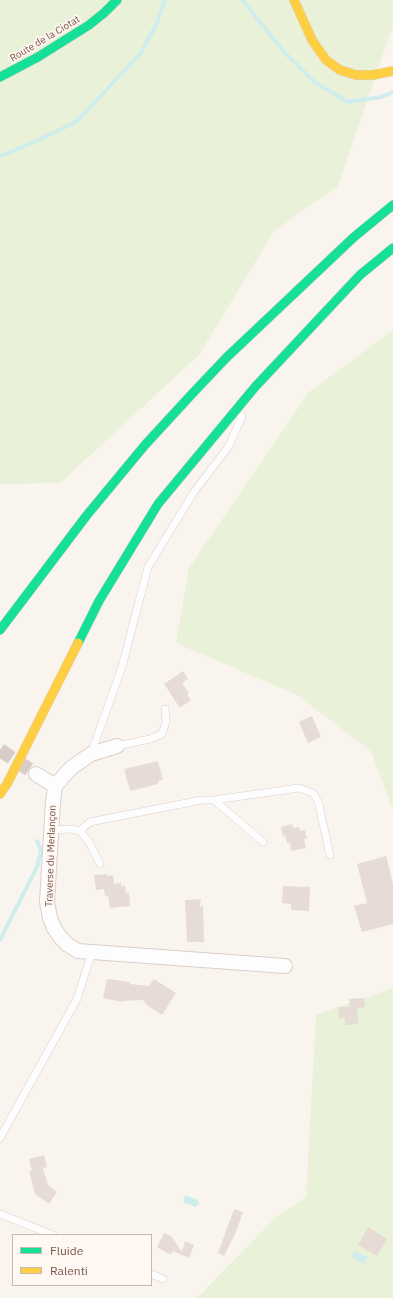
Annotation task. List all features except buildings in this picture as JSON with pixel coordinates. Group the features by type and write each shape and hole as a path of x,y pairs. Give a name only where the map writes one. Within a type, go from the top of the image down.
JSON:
{"main road":[{"name":"Route de la Ciotat","path":"0,78 38,58 89,25 117,0"},
{"path":"294,0 312,40 326,60 340,70 356,75 373,75 393,71"},
{"path":"0,630 87,515 145,445 191,395 226,358 354,237 393,205"},
{"path":"1,798 99,601 158,504 255,387 360,275 393,248"}],"street":[{"path":"36,774 55,786 71,768 91,754 117,746"},
{"name":"Traverse du Merlançon","path":"55,786 47,902 50,918 54,928 68,945 78,951 285,966"}],"lane":[{"path":"91,754 122,667 148,567 194,492 229,446 255,387"},
{"path":"117,746 150,739 162,734 166,722 165,710"},
{"path":"80,831 90,822 202,800 214,800 298,788 313,793 318,801 330,855"},
{"path":"214,800 263,842"},
{"path":"52,830 71,829 80,831 89,842 100,864"},
{"path":"0,1138 77,999 92,952"},
{"path":"0,1214 50,1234"},
{"path":"152,1274 163,1279"}],"green space":[{"path":"0,0 393,0 393,25 338,186 274,231 199,355 60,483 0,484"},
{"path":"393,330 393,811 371,751 297,695 176,643 189,568 309,392"},
{"path":"393,988 393,1298 197,1298 274,1219 306,1197 316,1015"}],"water":[{"path":"185,1195 198,1200 198,1205 195,1207 183,1202"},
{"path":"355,1251 368,1256 364,1264 351,1257"}],"waterway":[{"path":"0,156 30,144 76,122 141,53 157,23 165,0"},
{"path":"242,0 284,52 316,83 348,102 381,97 393,92"},
{"path":"0,940 37,867 41,851 37,841"}],"tunnel":[{"path":"0,750 36,774"}],"traffic: fast":[{"path":"0,77 38,57 89,25 117,0"},
{"path":"0,630 87,515 145,445 191,395 226,358 354,237 393,205"},
{"path":"78,643 99,601 158,504 255,387 360,275 393,248"}],"traffic: slow":[{"path":"294,0 312,40 326,60 340,70 356,75 373,75 393,71"},
{"path":"0,794 7,784 78,643"}]}
